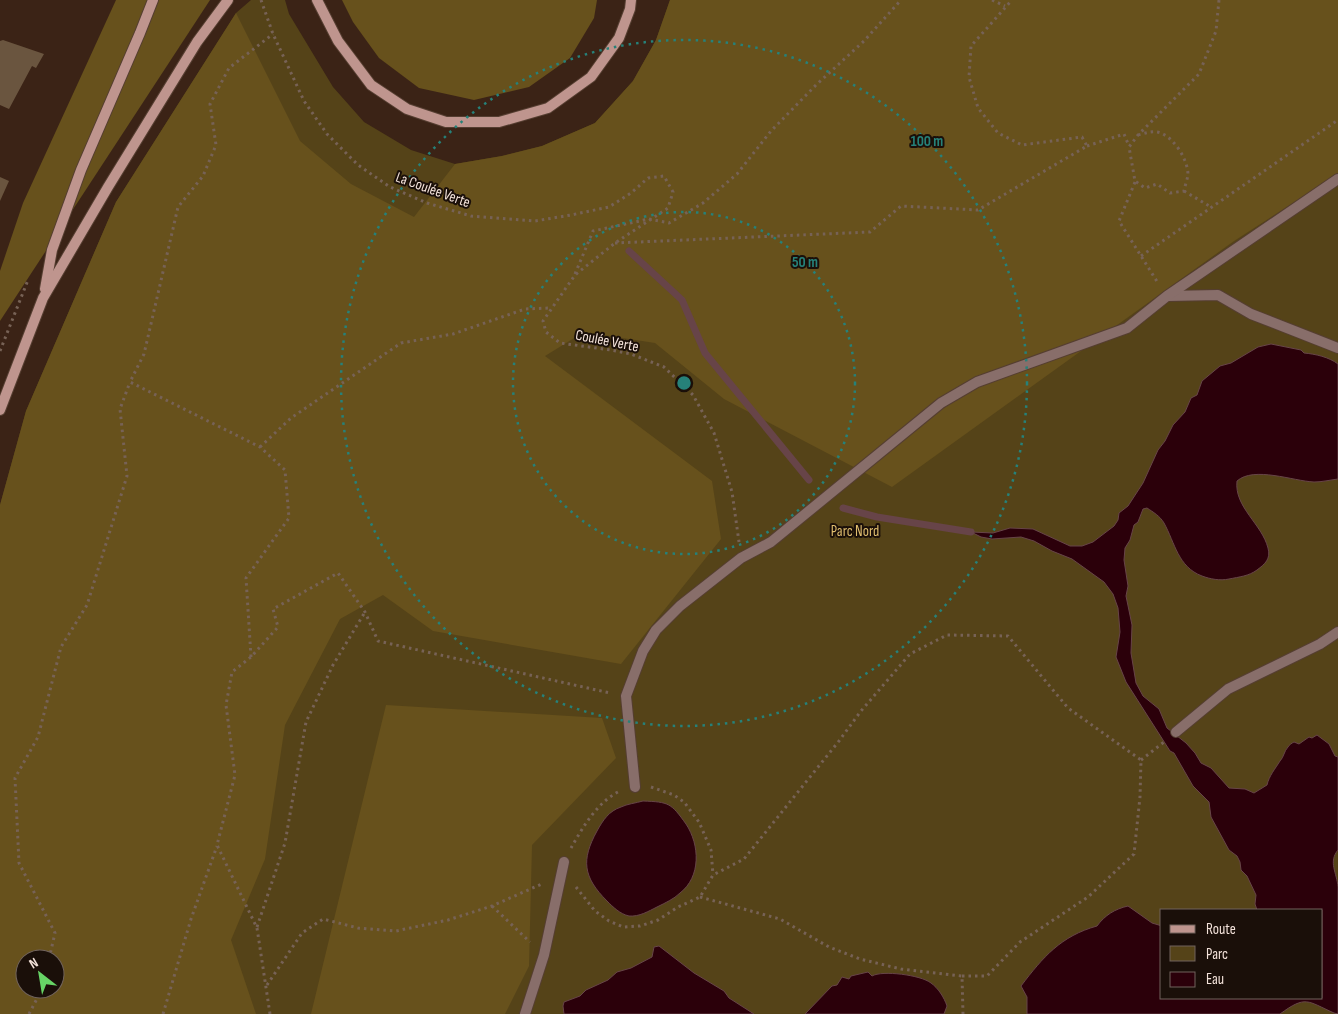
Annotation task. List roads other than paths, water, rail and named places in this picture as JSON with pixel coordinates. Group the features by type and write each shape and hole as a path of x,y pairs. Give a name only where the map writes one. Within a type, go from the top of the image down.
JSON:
{"street":[{"path":"43,298 52,250 81,170 153,0"},
{"path":"0,410 43,298 108,187 197,42 228,0"},
{"path":"317,0 338,41 371,85 406,109 446,122 499,122 548,108 591,77 619,38 630,9 631,0"}],"lane":[{"path":"635,787 626,696 643,651 656,630 680,606 741,558 770,542 941,403 977,382 1127,328 1166,296 1338,179"},
{"path":"1166,296 1218,296 1252,314 1338,348"},
{"path":"1176,732 1228,689 1320,644 1338,632"},
{"path":"525,1014 544,955 564,862"}],"water":[{"path":"1271,344 1301,350 1304,353 1330,359 1338,364 1338,479 1314,482 1263,474 1244,477 1237,481 1240,499 1265,539 1269,555 1265,563 1254,572 1226,580 1205,577 1187,567 1178,554 1162,521 1147,508 1143,509 1125,548 1124,560 1128,586 1126,596 1132,625 1131,653 1136,683 1143,696 1159,709 1167,728 1186,743 1201,763 1211,768 1229,788 1245,789 1254,793 1267,785 1289,746 1294,742 1299,744 1309,737 1312,738 1317,735 1329,744 1335,756 1338,757 1338,850 1333,863 1338,887 1338,1014 1312,1003 1301,1002 1280,1014 1027,1014 1027,997 1021,986 1045,957 1063,942 1084,930 1097,926 1111,913 1128,906 1152,923 1160,925 1160,999 1323,999 1323,909 1257,909 1256,895 1247,876 1241,870 1237,856 1229,850 1211,817 1209,802 1193,786 1174,753 1170,751 1126,682 1116,657 1120,632 1118,608 1113,594 1104,582 1072,559 1034,541 1021,537 992,539 981,537 971,532 993,533 1010,528 1033,529 1070,546 1082,546 1093,542 1114,526 1118,520 1119,513 1128,506 1143,483 1158,450 1173,425 1185,412 1191,398 1197,395 1202,381 1220,366 1231,363 1258,347"},
{"path":"643,801 664,803 677,812 691,832 694,841 696,851 695,870 687,886 678,895 644,913 629,916 623,914 609,903 593,884 587,868 588,851 599,827 607,816 626,805"},
{"path":"659,946 694,973 724,991 729,998 754,1014 564,1014 564,1002 580,996 586,990 608,980 617,972 631,968 652,957 654,947"},
{"path":"868,972 872,976 892,973 926,980 941,993 947,1006 944,1014 805,1014 832,986 837,985 842,977 849,979 851,976"}],"waterway":[{"path":"629,251 682,300 705,353 809,480"},
{"path":"843,508 877,517 971,532"}],"park label":[{"name":"Parc Nord","path":"855,531"}]}
